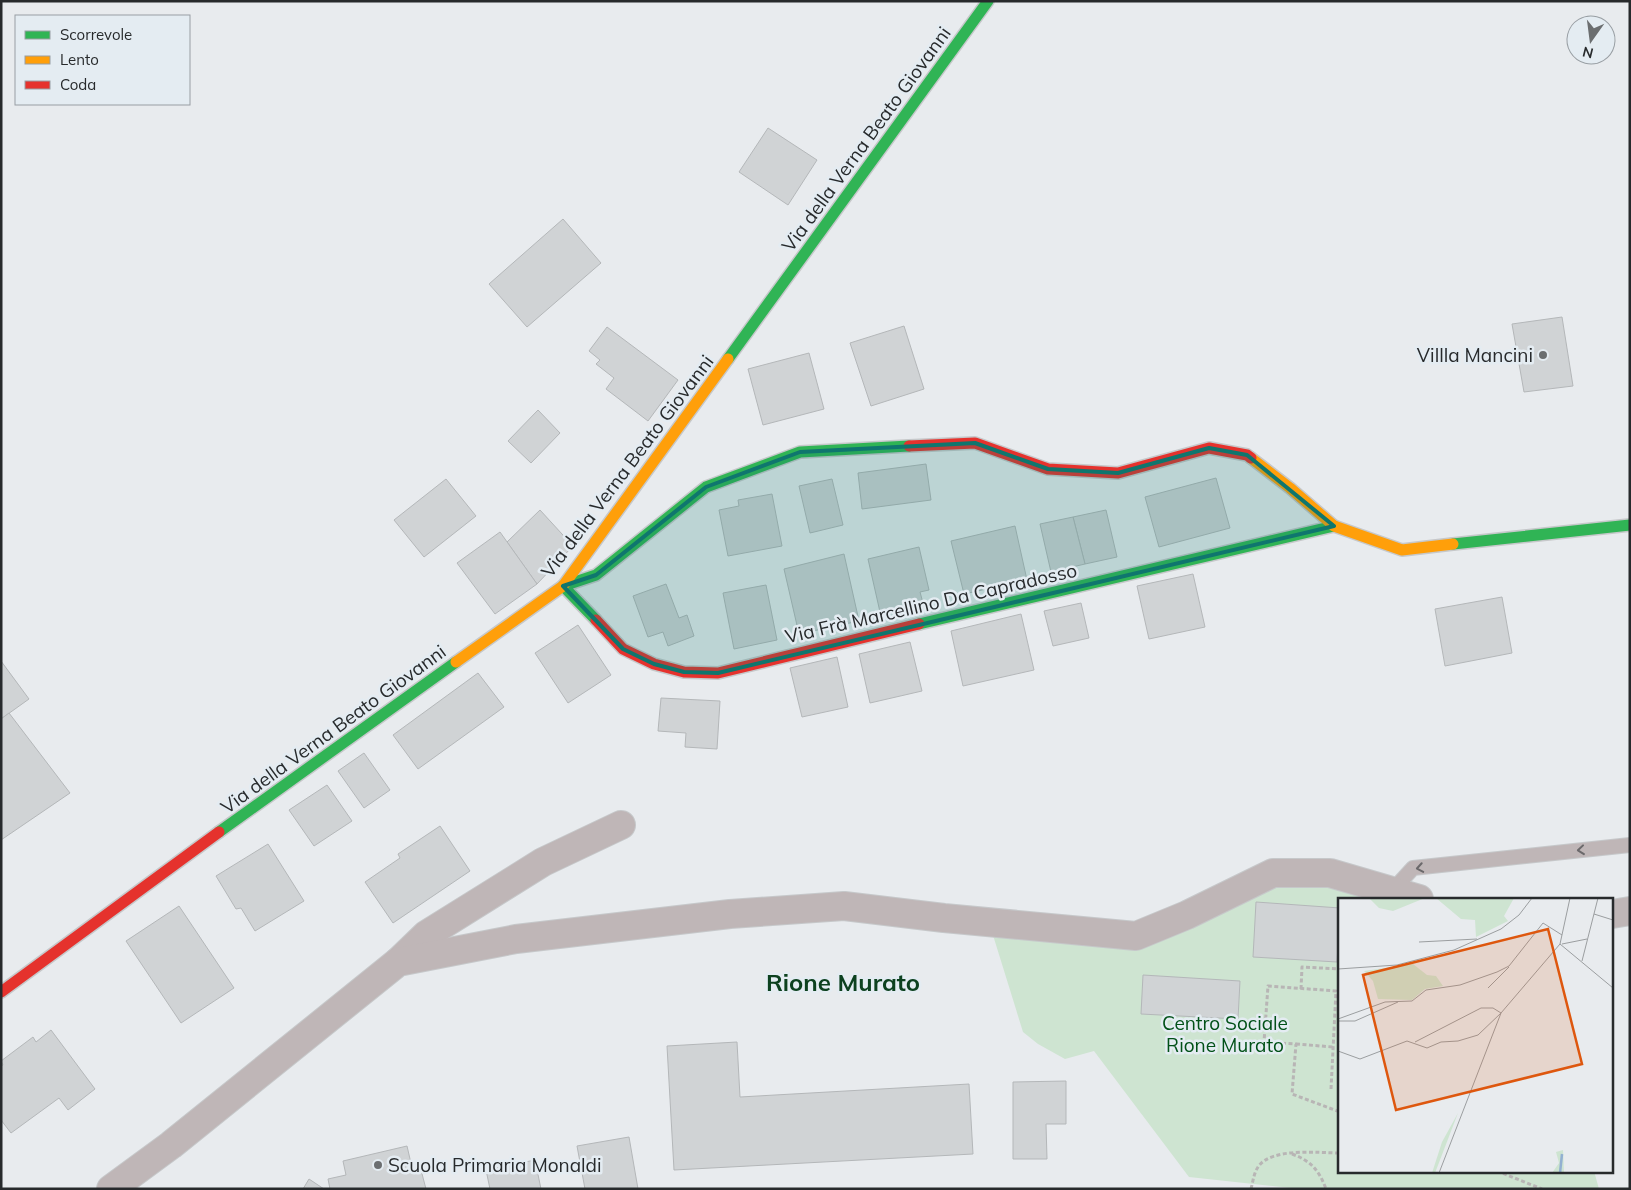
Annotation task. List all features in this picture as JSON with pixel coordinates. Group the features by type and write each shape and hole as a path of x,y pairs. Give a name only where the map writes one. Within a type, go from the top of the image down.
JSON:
{"street":[{"name":"Via della Verna Beato Giovanni","path":"1,992 261,802 564,586 988,1"},
{"path":"564,586 596,575 706,487 800,452 975,443 1048,469 1118,473 1209,448 1247,455 1334,526 1402,550 1630,525"},
{"name":"Via Frà Marcellino Da Capradosso","path":"564,586 623,649 654,664 684,672 718,673 814,648 1334,526"},
{"path":"111,1189 171,1145 398,962 426,935 542,862 620,825"},
{"path":"398,962 516,939 730,914 844,906 954,919 1136,936 1187,915 1272,873 1330,873 1416,898"},
{"path":"1614,914 1630,911"}],"lane":[{"path":"1392,891 1413,868 1630,845"}],"path":[{"path":"1301,989 1302,967 1338,969"},
{"path":"1331,1089 1336,991 1268,986 1264,1042 1333,1047"},
{"path":"1296,1044 1292,1094 1338,1111"},
{"path":"1251,1189 1259,1165 1271,1157 1289,1152 1338,1153"},
{"path":"1289,1152 1306,1159 1320,1174 1326,1189"},
{"path":"1500,1172 1542,1189"}],"highlighted area":[{"path":"975,443 1048,469 1118,473 1209,448 1247,455 1334,526 718,673 684,672 654,664 623,649 563,586 596,575 706,487 800,452"}],"green space":[{"name":"Centro Sociale Rione Murato","path":"1273,883 1342,884 1385,898 1338,898 1338,1172 1594,1172 1599,1189 1301,1189 1189,1177 1094,1051 1065,1059 1038,1044 1023,1032 992,932 1148,944"}],"building":[{"path":"768,128 817,160 788,205 739,172"},
{"path":"563,219 601,263 527,327 489,284"},
{"name":"Villla Mancini","path":"1562,317 1573,386 1524,392 1512,324"},
{"path":"904,326 924,389 871,406 850,343"},
{"path":"607,327 678,380 648,421 606,389 614,378 596,364 600,360 589,351"},
{"path":"809,353 824,409 763,425 748,369"},
{"path":"538,410 560,433 531,463 508,441"},
{"path":"926,464 931,500 862,509 858,473"},
{"path":"1216,478 1230,528 1159,547 1145,497"},
{"path":"446,479 476,516 424,557 394,520"},
{"path":"832,479 843,525 810,533 799,486"},
{"path":"772,494 782,546 728,556 719,510 739,506 738,500"},
{"path":"540,510 573,546 537,584 507,542"},
{"path":"1106,510 1117,557 1085,564 1073,517"},
{"path":"1073,517 1085,564 1051,572 1040,524"},
{"path":"1015,526 1027,580 964,594 951,541"},
{"path":"500,532 537,584 495,614 457,563"},
{"path":"919,547 929,590 920,592 923,603 880,612 868,559"},
{"path":"844,554 859,621 799,634 784,569"},
{"path":"1193,574 1205,627 1149,639 1137,586"},
{"path":"666,584 679,618 687,615 694,636 668,646 663,632 648,637 633,596"},
{"path":"766,585 777,640 734,649 723,593"},
{"path":"1502,597 1512,653 1445,666 1435,609"},
{"path":"1081,603 1089,638 1053,646 1044,611"},
{"path":"1021,614 1034,670 963,686 951,631"},
{"path":"578,625 611,675 568,703 535,653"},
{"path":"910,642 922,691 870,703 859,654"},
{"path":"837,657 848,707 802,717 790,668"},
{"path":"1,661 29,699 1,719"},
{"path":"478,673 504,707 418,769 393,735"},
{"path":"661,698 720,701 717,749 685,747 686,733 658,731"},
{"path":"9,713 70,793 1,840 1,719"},
{"path":"364,753 390,790 364,808 338,771"},
{"path":"327,785 352,821 314,846 289,810"},
{"path":"440,826 470,871 393,923 365,882 400,858 398,854"},
{"path":"268,844 304,901 255,931 241,908 236,909 216,876"},
{"path":"1256,902 1338,908 1337,962 1253,957"},
{"path":"179,906 234,988 181,1023 126,941"},
{"path":"1143,975 1240,981 1238,1019 1141,1014"},
{"path":"51,1030 95,1089 68,1110 59,1098 11,1133 1,1120 1,1066 3,1065 1,1061 33,1037 36,1042"},
{"path":"737,1042 740,1097 969,1084 973,1154 674,1170 667,1046"},
{"path":"1066,1081 1066,1124 1046,1124 1047,1159 1013,1159 1013,1082"},
{"path":"629,1137 638,1189 585,1189 577,1146"},
{"name":"Scuola Primaria Monaldi","path":"407,1146 413,1172 421,1170 426,1189 330,1189 328,1179 346,1175 343,1161"},
{"path":"535,1160 541,1189 490,1189 486,1170"},
{"path":"309,1179 324,1189 303,1189"}],"traffic: fast":[{"path":"728,359 988,1"},
{"path":"596,620 563,586 596,575 706,487 800,452 909,446"},
{"path":"1453,544 1630,525"},
{"path":"919,624 1334,526"},
{"path":"219,832 456,662"}],"traffic: slow":[{"path":"456,662 563,586 728,359"},
{"path":"1251,458 1290,488 1334,526 1402,550 1453,544"}],"traffic: jam":[{"path":"909,446 975,443 1048,469 1118,473 1209,448 1247,455 1251,458"},
{"path":"596,620 623,649 654,664 684,672 718,673 919,624"},
{"path":"1,992 219,832"}],"place":[{"name":"Villla Mancini","path":"1543,355"},
{"name":"Scuola Primaria Monaldi","path":"378,1165"}],"district":[{"name":"Rione Murato","path":"843,982"}]}
